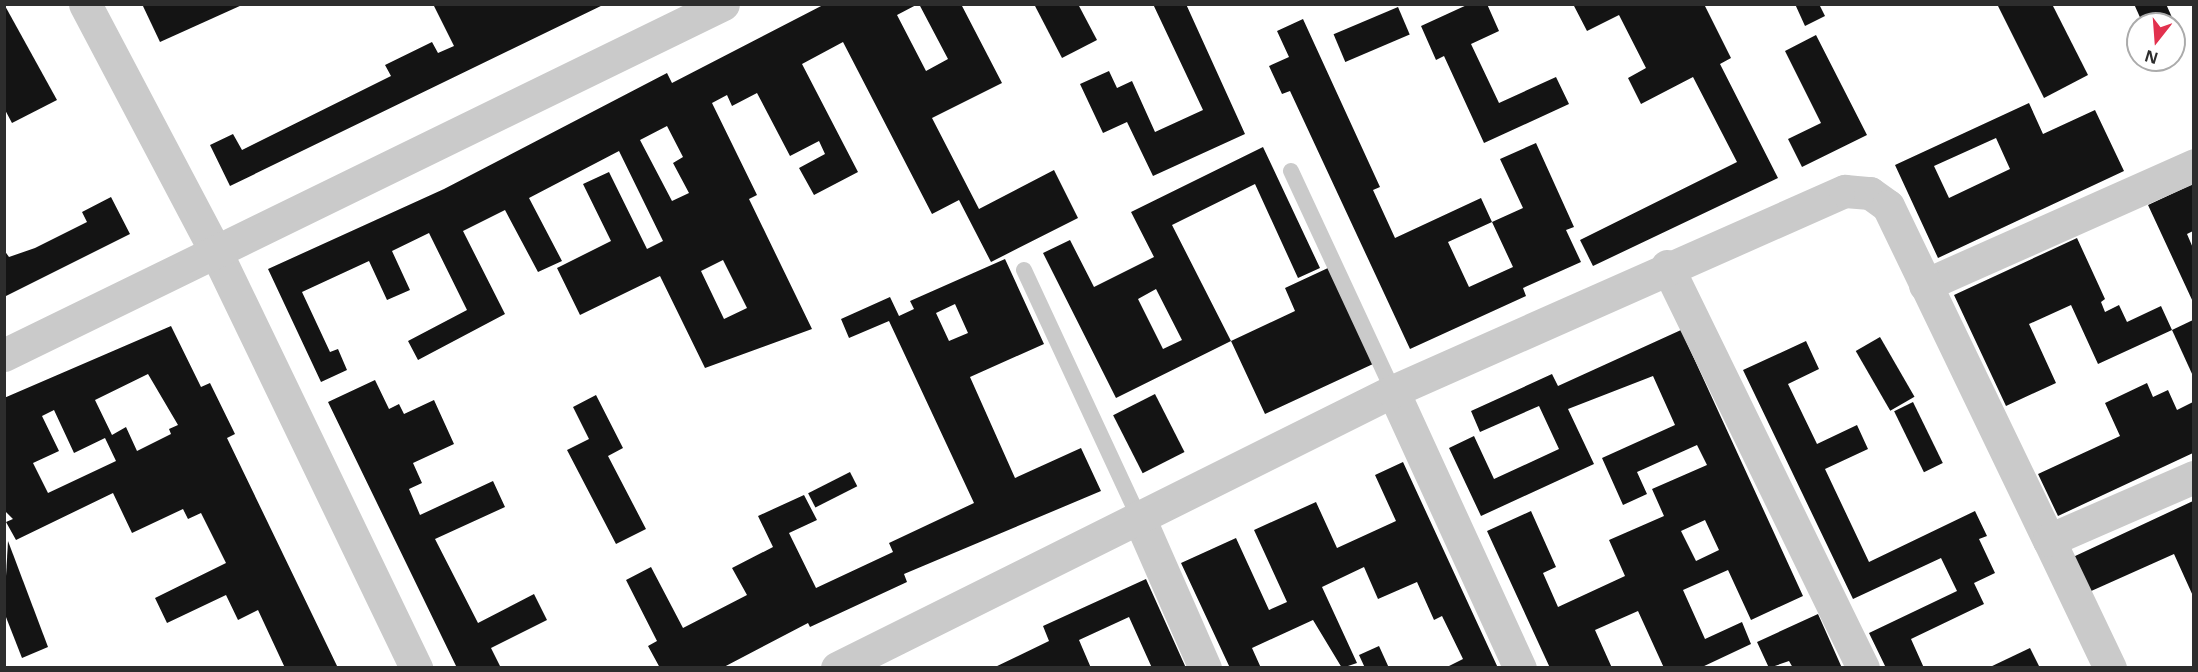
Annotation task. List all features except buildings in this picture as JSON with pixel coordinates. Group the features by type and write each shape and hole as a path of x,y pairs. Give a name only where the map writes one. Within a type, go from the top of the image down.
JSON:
{"street":[{"path":"85,4 216,252 416,668"},
{"path":"4,355 723,4"},
{"path":"1926,285 2193,165"},
{"path":"837,668 1140,520 1393,391 1667,266 1845,191 1869,193 1888,206 2110,668"},
{"path":"1667,266 1863,668"},
{"path":"1393,391 1520,668"},
{"path":"2049,540 2193,477"},
{"path":"1140,520 1205,668"}],"lane":[{"path":"1291,171 1393,391"},
{"path":"1024,270 1140,520"}]}
